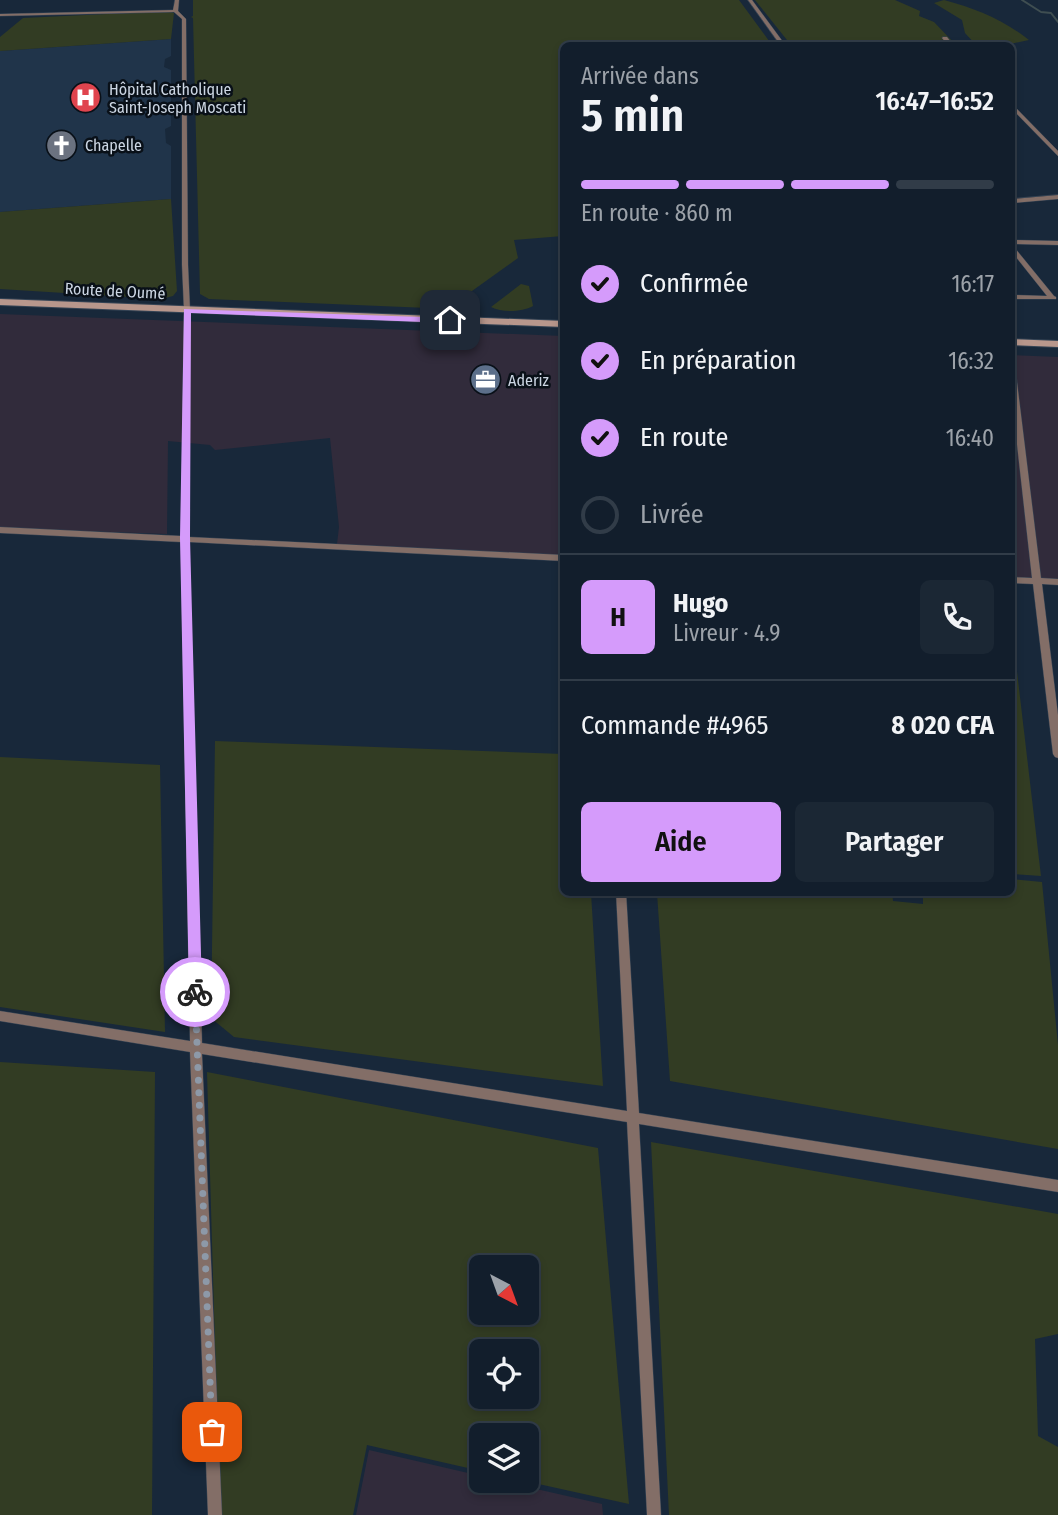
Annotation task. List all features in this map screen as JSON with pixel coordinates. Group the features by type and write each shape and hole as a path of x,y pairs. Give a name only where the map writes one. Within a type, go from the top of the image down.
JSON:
{"main road":[{"name":"Route de Oumé","path":"0,302 560,324"},
{"path":"1015,342 1058,344"}],"street":[{"path":"174,11 177,0"},
{"path":"750,0 781,42"},
{"path":"0,15 174,11 184,19 187,310 185,538 196,1046 215,1515"},
{"path":"945,38 949,42"},
{"path":"1015,109 1058,154"},
{"path":"1015,201 1058,197"},
{"path":"1015,242 1058,243"},
{"path":"1015,251 1055,298"},
{"path":"1015,297 1055,298"},
{"path":"1015,400 1058,754"},
{"path":"0,530 560,558"},
{"path":"1015,580 1058,582"},
{"path":"621,896 654,1515"},
{"path":"0,1016 1058,1186"}],"shaded area":[{"name":"Hôpital Catholique Saint-Joseph Moscati","path":"171,39 171,56 165,59 164,67 171,70 171,126 165,129 166,143 171,146 171,199 0,212 0,51"},
{"path":"0,314 560,336 560,556 337,544 339,527 330,438 215,450 210,445 168,441 167,534 0,528"},
{"path":"1015,355 1058,357 1058,581 1015,579"},
{"path":"369,1450 469,1473 469,1493 539,1493 539,1490 602,1504 603,1515 356,1515"}],"green space":[{"path":"193,0 739,0 770,42 560,42 560,236 514,240 518,258 458,301 428,308 209,299 200,294"},
{"path":"755,0 895,0 920,11 919,16 934,22 953,42 789,42"},
{"path":"944,0 967,7 1009,26 1029,40 1015,43 973,42 965,33 962,20 934,3"},
{"path":"169,11 174,13 171,39 0,51 0,37 23,18"},
{"path":"171,199 177,291 173,296 161,299 0,289 0,212"},
{"path":"521,284 529,286 533,306 512,311 491,307"},
{"path":"1015,655 1041,876 1015,874"},
{"path":"215,741 560,754 560,896 591,896 603,1086 234,1037 211,1018"},
{"path":"0,757 160,765 165,1032 0,1007"},
{"path":"1015,879 1042,882 1058,1045 1058,1149 670,1081 657,896 892,896 893,901 923,904 923,896 1015,896"},
{"path":"0,1062 155,1072 152,1515 0,1515"},
{"path":"207,1072 598,1148 629,1504 539,1484 539,1423 469,1423 469,1468 367,1445 353,1515 220,1515"},
{"path":"651,1142 1058,1214 1058,1334 1035,1339 1038,1436 1058,1447 1058,1515 669,1515"}],"waterway":[{"path":"1022,0 1041,12 1051,13 1058,22"}],"way so far":[{"path":"195,992 212,1432"}],"place":[{"name":"Hôpital Catholique Saint-Joseph Moscati","path":"86,98"},
{"name":"Chapelle","path":"62,145"},
{"name":"Aderiz","path":"485,380"}],"route":[{"path":"195,992 185,538 187,310 450,320"}]}
